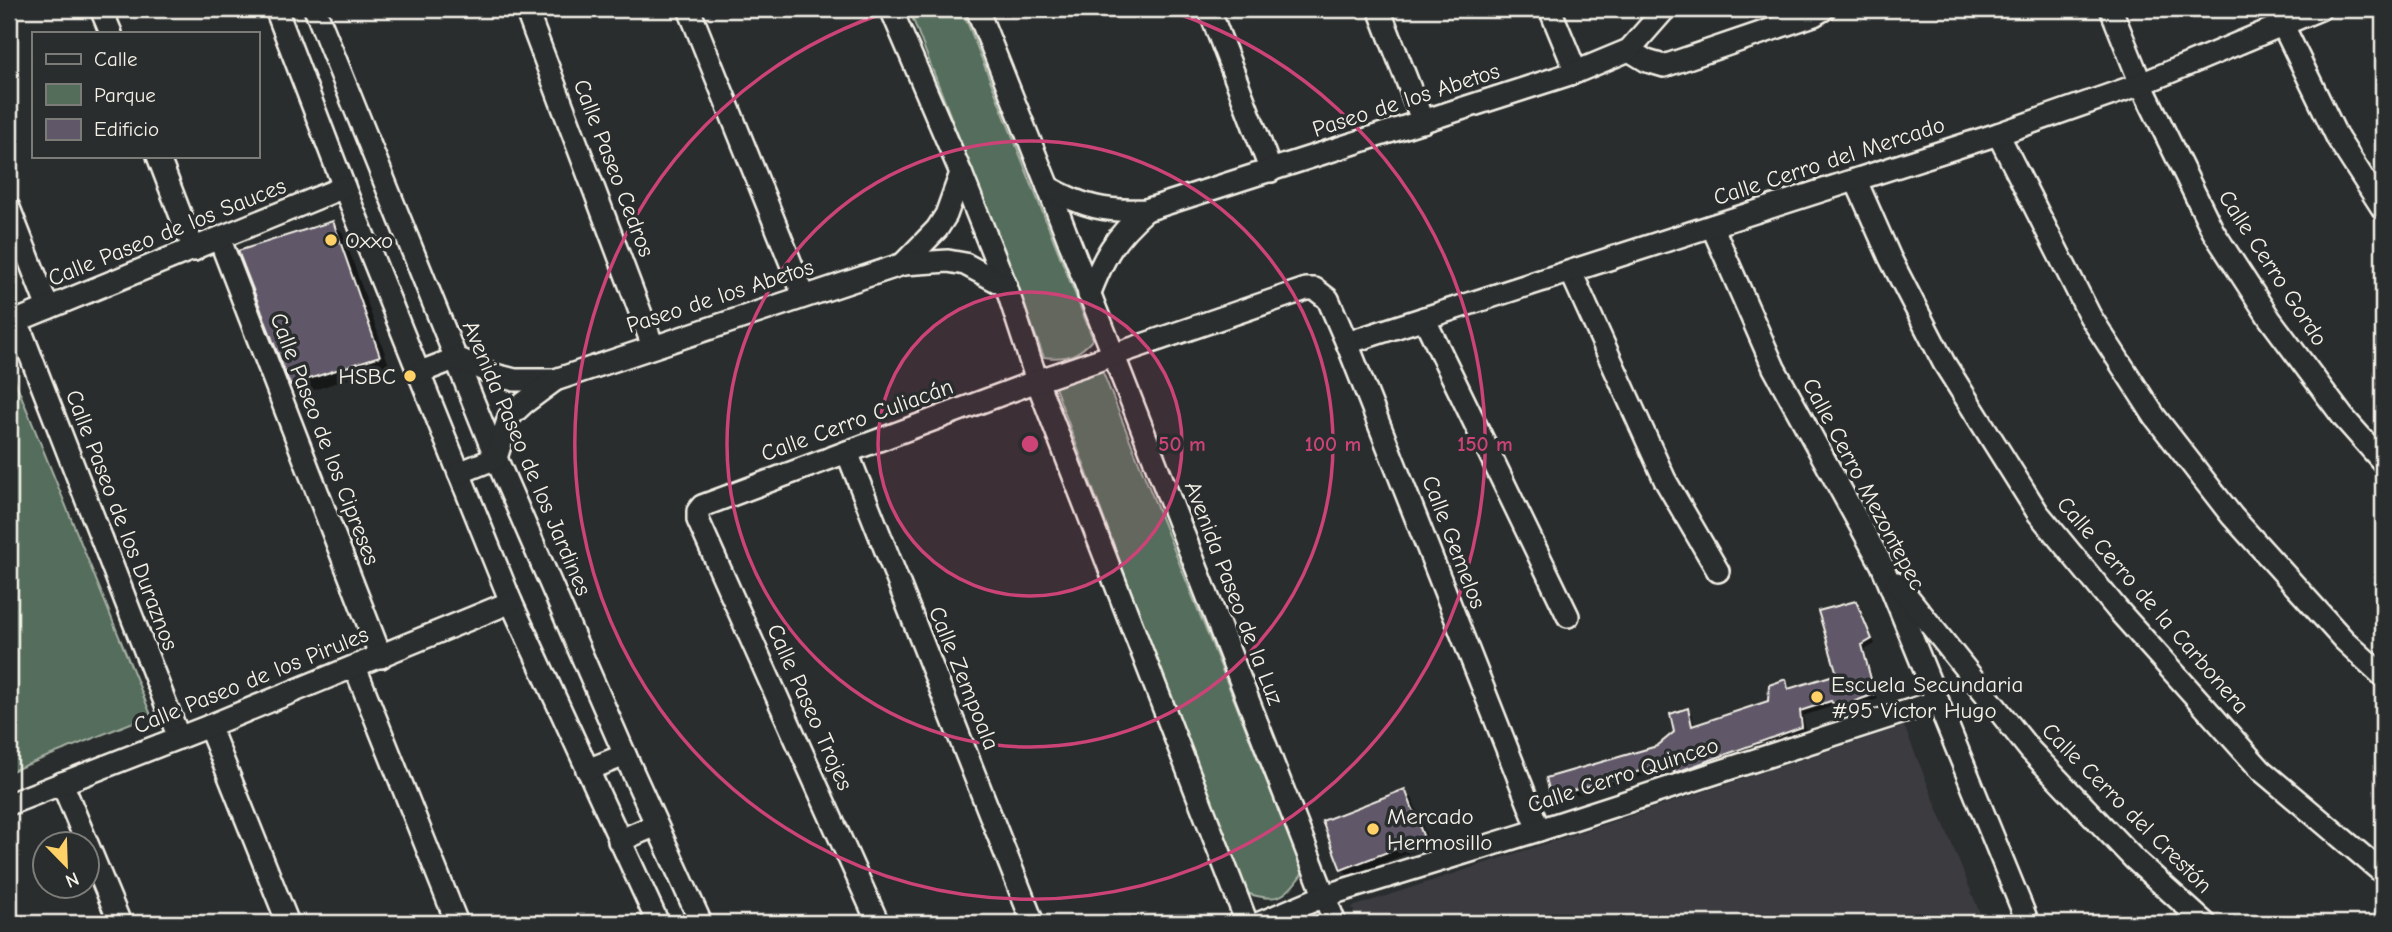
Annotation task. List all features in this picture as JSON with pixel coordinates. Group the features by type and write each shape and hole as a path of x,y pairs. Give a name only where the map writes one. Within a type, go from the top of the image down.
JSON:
{"street":[{"path":"102,9 111,32"},
{"path":"276,9 344,187 511,602 658,923"},
{"name":"Avenida Paseo de los Jardines","path":"314,9 496,458 701,923"},
{"name":"Calle Paseo Cedros","path":"526,9 653,346"},
{"path":"689,9 804,296"},
{"path":"891,9 1006,286 1037,380 1247,923"},
{"name":"Avenida Paseo de la Luz","path":"977,9 1335,923"},
{"path":"1209,9 1271,172"},
{"path":"1379,9 1423,122"},
{"path":"1550,9 1576,72"},
{"name":"Paseo de los Abetos","path":"1048,187 1071,200 1099,209 1146,210 1576,72 1629,50 1665,9"},
{"path":"1629,50 1647,61 1664,66 1814,15 1824,9"},
{"name":"Calle Cerro Gordo","path":"2111,9 2141,84 2213,231 2270,319 2343,418 2383,462"},
{"name":"Calle Cerro del Mercado","path":"1347,343 1998,134 2141,84 2278,17 2320,9"},
{"path":"2278,17 2338,139 2383,209"},
{"path":"1998,134 2090,316 2155,417 2232,516 2344,640 2383,676"},
{"path":"159,158 194,250"},
{"name":"Paseo de los Abetos","path":"903,264 937,229 946,215 961,173"},
{"name":"Calle Cerro de la Carbonera","path":"1856,181 1890,258 1944,363 2038,513 2117,609 2262,770 2383,873"},
{"name":"Calle Paseo de los Sauces","path":"13,323 344,187"},
{"path":"9,208 48,308"},
{"name":"Paseo de los Abetos","path":"1089,295 1111,246 1126,227 1146,210"},
{"name":"Calle Cerro Mezontepec","path":"1712,226 1774,368 1882,565 2028,923"},
{"name":"Calle Paseo de los Cipreses","path":"220,240 381,656"},
{"name":"Paseo de los Abetos","path":"496,458 509,418 555,380 653,346 903,264 948,261 965,264 1006,286"},
{"path":"1571,272 1665,480 1718,571"},
{"name":"Calle Gemelos","path":"1113,354 1306,289 1315,289 1328,299 1539,830"},
{"path":"1424,318 1568,616"},
{"name":"Calle Paseo de los Duraznos","path":"13,323 179,738"},
{"name":"Calle Cerro Culiacán","path":"698,511 702,506 1113,354"},
{"path":"418,373 457,358"},
{"name":"Paseo de los Abetos","path":"457,358 495,375 515,380 555,380"},
{"name":"Calle Zempoala","path":"846,452 1033,923"},
{"path":"458,473 496,458"},
{"name":"Calle Paseo Trojes","path":"698,511 698,520 878,923"},
{"name":"Calle Cerro del Crestón","path":"1882,565 2030,750 2133,859 2205,923"},
{"name":"Calle Paseo de los Pirules","path":"9,804 209,726 511,602"},
{"path":"355,667 457,923"},
{"name":"Calle Cerro Quinceo","path":"1260,923 1324,896 1539,830 1938,701"},
{"path":"209,726 288,923"},
{"path":"587,770 625,755"},
{"path":"62,783 120,923"},
{"path":"619,841 656,825"}],"shaded area":[{"path":"1904,726 1984,923 1358,923 1352,907"}],"green space":[{"path":"909,9 962,9 1093,339 1077,353 1059,358 1044,357"},
{"path":"9,366 151,715 9,772"},
{"path":"1102,370 1303,872 1285,894 1278,897 1263,897 1243,892 1055,387"}],"building":[{"path":"333,221 380,356 290,385 238,251"},
{"name":"Escuela Secundaria #95 Victor Hugo","path":"1856,601 1872,639 1862,645 1875,694 1836,708 1831,701 1800,711 1802,727 1674,773 1671,762 1551,797 1546,778 1657,746 1674,732 1670,714 1688,708 1692,726 1768,701 1769,685 1786,679 1788,689 1837,674 1818,611"},
{"name":"Mercado Hermosillo","path":"1405,789 1424,838 1341,870 1322,821"}],"place":[{"name":"Oxxo","path":"331,240"},
{"name":"HSBC","path":"410,376"},
{"name":"Escuela Secundaria #95 Victor Hugo","path":"1817,697"},
{"name":"Mercado Hermosillo","path":"1373,829"}]}
